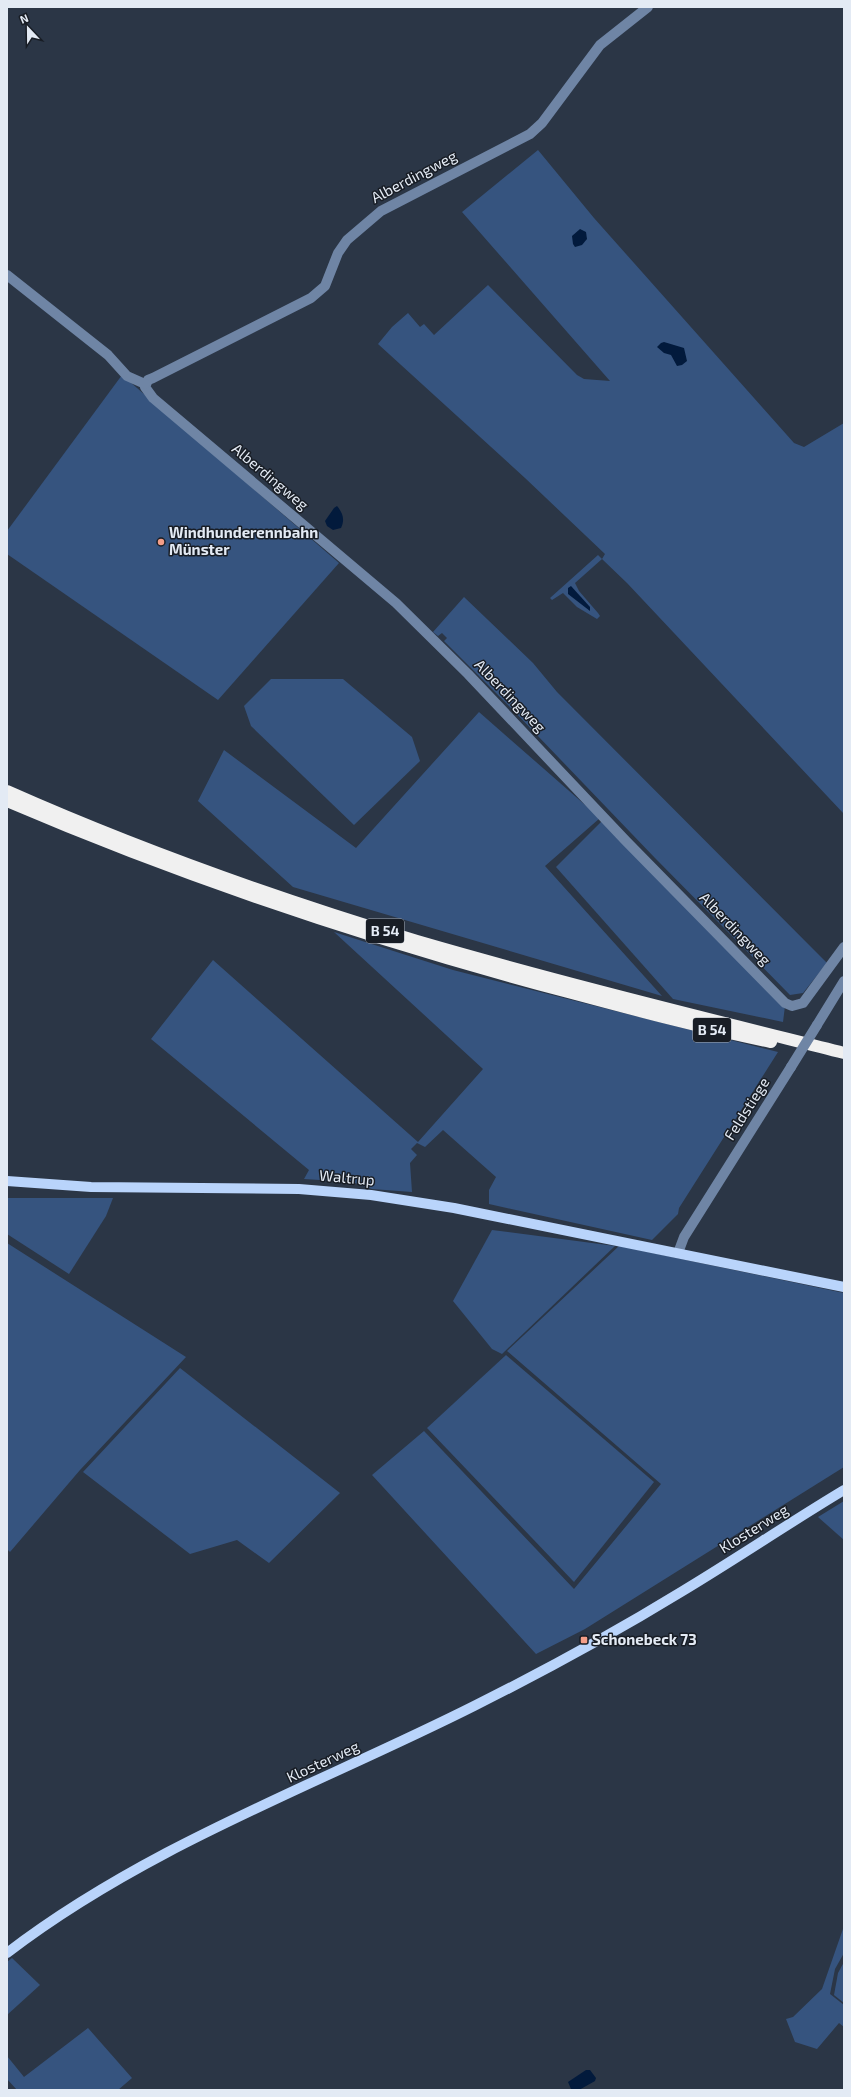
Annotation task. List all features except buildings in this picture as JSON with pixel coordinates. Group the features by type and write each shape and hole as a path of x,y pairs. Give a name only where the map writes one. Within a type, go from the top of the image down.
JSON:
{"highway":[{"name":"B 54","path":"7,791 104,832 195,866 366,925 535,974 844,1052"},
{"name":"B 54","path":"7,800 204,880 375,938 666,1019 844,1060"}],"main road":[{"name":"Waltrup","path":"7,1182 97,1187 299,1189 371,1195 454,1208 844,1287"},
{"name":"Klosterweg","path":"7,1953 72,1908 175,1849 476,1705 657,1606 844,1490"}],"street":[{"name":"Alberdingweg","path":"648,7 615,31 600,45 542,123 530,134 381,211 355,231 341,247 325,286 311,298 153,378 145,384 146,390 153,398 396,603 468,674 626,841 785,1003 792,1006 803,1003 844,947"},
{"path":"7,275 108,355 127,376 145,384"},
{"name":"Feldstiege","path":"678,1253 684,1238 844,981"}],"shaded area":[{"path":"538,150 594,218 794,443 804,447 844,423 844,814 627,583 602,559 605,554 525,478 378,344 392,327 408,313 420,327 424,324 434,335 488,285 577,375 584,379 610,381 462,212"},
{"path":"580,229 586,232 587,239 582,245 575,247 572,236"},
{"path":"664,342 684,348 687,361 682,365 677,366 671,355 664,353 657,347"},
{"name":"Windhunderennbahn Münster","path":"122,375 339,563 218,700 7,554 7,531"},
{"path":"337,506 341,511 343,522 341,528 333,530 327,526 325,521"},
{"path":"598,555 602,559 575,583 579,591 600,616 597,619 577,607 563,593 552,600 550,598"},
{"path":"571,586 590,607 590,611 568,594 568,588"},
{"path":"464,597 533,663 557,692 827,963 803,993 790,995 444,641 447,638 442,633 438,636 433,632"},
{"path":"271,679 343,679 412,737 420,761 354,825 251,726 244,706"},
{"path":"479,712 600,818 545,866 662,996 293,887 198,801 224,750 356,848"},
{"path":"602,821 785,1006 783,1022 673,999 556,867"},
{"path":"334,932 453,970 778,1052 679,1208 678,1214 652,1240 489,1204 489,1190 496,1177 443,1130 425,1147 417,1143 411,1149 417,1155 410,1163 412,1192 372,1189 352,1182 304,1179 309,1170 151,1039 213,960 418,1142 483,1069"},
{"path":"7,1198 113,1198 106,1216 69,1274 7,1234"},
{"path":"492,1230 615,1246 502,1354 492,1349 453,1301"},
{"path":"7,1243 186,1357 80,1470 10,1552 7,1549"},
{"path":"619,1246 844,1293 844,1467 585,1629 536,1654 372,1475 424,1431 574,1589 661,1484 507,1351"},
{"path":"506,1355 654,1482 574,1582 427,1428"},
{"path":"180,1368 340,1493 269,1563 237,1540 190,1554 83,1472"},
{"path":"844,1501 844,1540 818,1517"},
{"path":"844,1926 844,1953 835,1969 830,1994 844,2005 844,2027 839,2023 817,2049 795,2042 786,2019 793,2017 822,1989"},
{"path":"12,1958 40,1985 7,2015 7,1962"},
{"path":"844,1962 844,2003 834,1995 838,1973"},
{"path":"88,2028 132,2078 118,2090 17,2090 7,2079 7,2056 24,2077"},
{"path":"586,2070 590,2070 596,2078 595,2081 579,2090 571,2089 568,2082"}],"place":[{"name":"Windhunderennbahn Münster","path":"161,542"},
{"name":"Schonebeck 73","path":"584,1640"}]}
